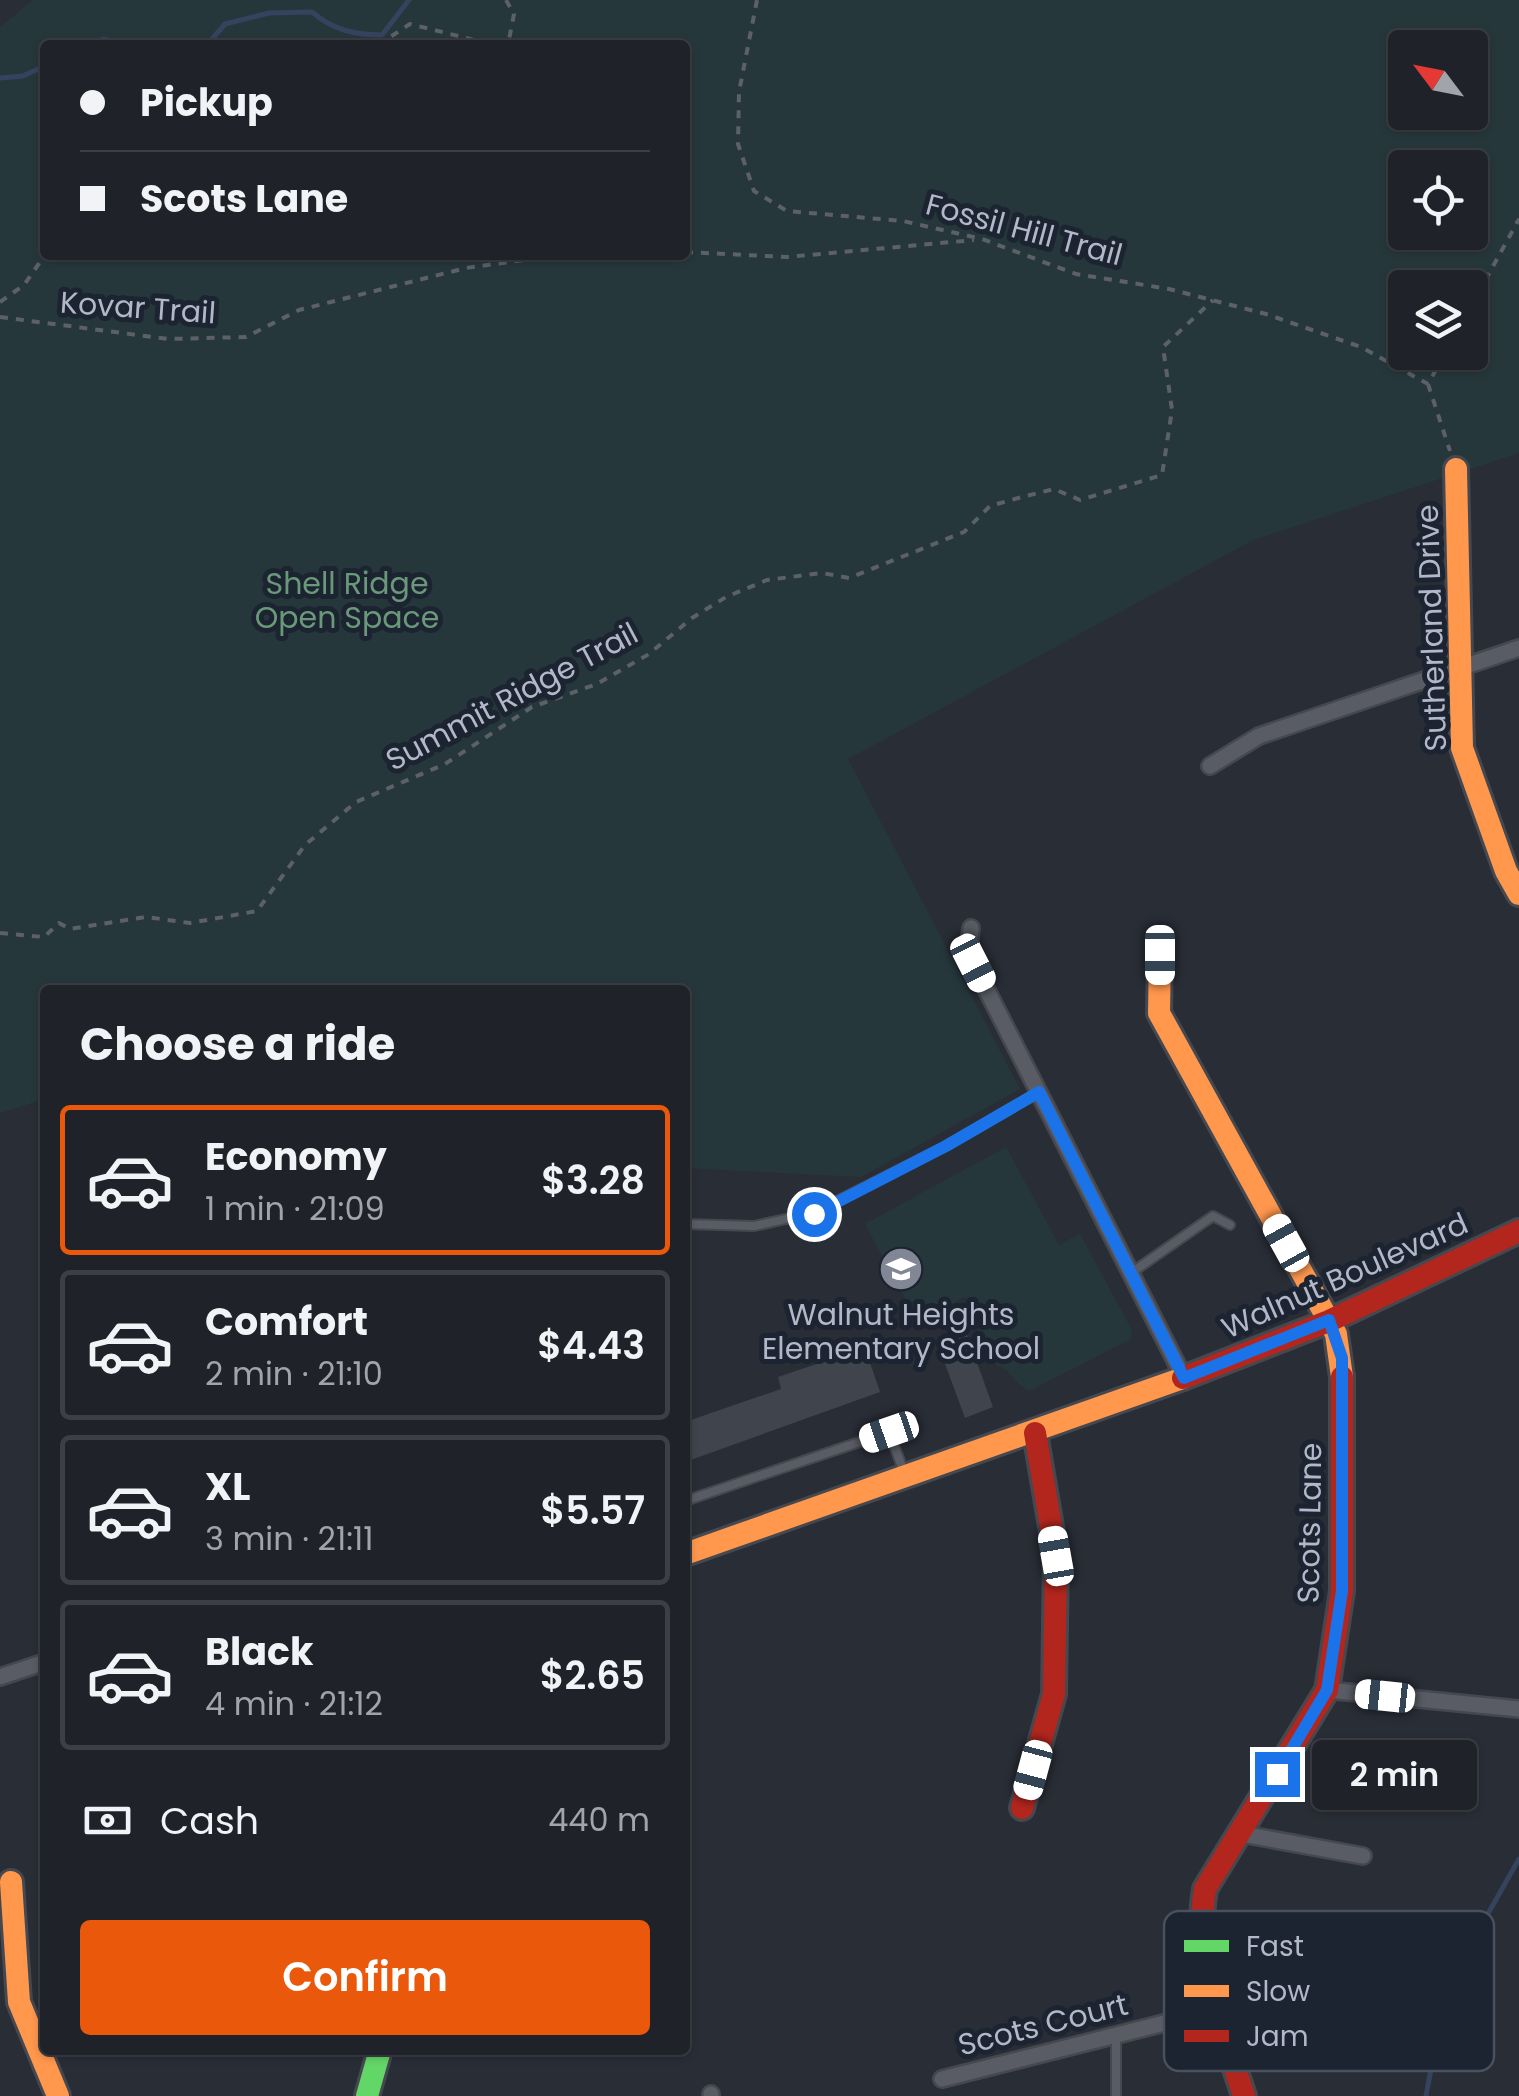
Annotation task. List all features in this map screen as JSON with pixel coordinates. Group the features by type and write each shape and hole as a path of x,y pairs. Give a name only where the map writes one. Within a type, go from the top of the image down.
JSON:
{"street":[{"name":"Sutherland Drive","path":"1456,468 1462,748 1506,871 1519,894"},
{"path":"1210,766 1259,736 1519,648"},
{"path":"971,928 969,946 973,963 1184,1378"},
{"name":"Scots Lane","path":"1160,955 1159,1013 1329,1320 1342,1358 1342,1591 1327,1690 1205,1889 1201,1911"},
{"name":"Walnut Boulevard","path":"690,1552 1184,1378 1329,1320 1519,1231"},
{"path":"1022,1808 1054,1694 1056,1556 1035,1433"},
{"path":"0,1677 40,1664"},
{"path":"1327,1690 1519,1709"},
{"path":"1238,1833 1363,1856"},
{"path":"10,1882 19,2002 40,2053"},
{"name":"Scots Court","path":"942,2079 1164,2023"},
{"path":"41,2055 58,2096"},
{"path":"367,2096 379,2055"},
{"name":"Scots Lane","path":"1236,2071 1244,2096"}],"lane":[{"path":"690,1224 754,1226 814,1214 946,1146 1039,1092"},
{"path":"1131,1273 1213,1216 1230,1224"},
{"path":"690,1499 889,1432 905,1477"},
{"path":"1116,2035 1116,2096"}],"path":[{"path":"506,0 514,14 509,40"},
{"name":"Fossil Hill Trail","path":"757,0 739,92 738,144 754,191 787,211 903,221 982,240 1076,274 1266,314 1361,347 1428,384"},
{"path":"386,40 410,24 474,40"},
{"path":"1488,275 1519,219"},
{"path":"690,252 787,257 982,240"},
{"name":"Kovar Trail","path":"0,302 24,285 42,260"},
{"name":"Kovar Trail","path":"0,317 168,339 246,337 298,310 466,268 524,260"},
{"name":"Summit Ridge Trail","path":"0,933 44,937 59,922 70,929 146,917 190,923 257,911 305,845 356,802 445,764 532,707 597,684 649,654 692,618 726,597 766,580 822,573 849,578 964,532 990,506 1022,496 1054,489 1080,500 1162,475 1172,410 1164,347 1213,300"},
{"path":"1436,370 1428,384 1456,468"}],"green space":[{"name":"Shell Ridge Open Space","path":"33,0 1519,0 1519,453 1253,540 848,759 1020,1089 861,1177 690,1168 690,985 40,985 40,1101 0,1113 0,27"},
{"path":"1006,1147 1059,1245 1080,1234 1132,1330 1131,1339 1029,1391 997,1365 965,1297 918,1322 865,1224"}],"building":[{"path":"966,1332 993,1407 965,1418 937,1342"},
{"path":"863,1342 880,1392 690,1460 690,1420 781,1389 778,1377 846,1354 844,1349"}],"waterway":[{"path":"211,40 225,24 269,13 312,12 345,30 382,35 409,0"},
{"path":"101,40 108,40"},
{"path":"0,78 23,76 40,68"},
{"path":"1490,1911 1519,1859"},
{"path":"1426,2096 1431,2071"}],"traffic: fast":[{"path":"367,2096 379,2055"}],"traffic: slow":[{"path":"1456,469 1462,748 1506,871 1519,894"},
{"path":"1160,955 1159,1013 1336,1334 1342,1377"},
{"path":"690,1552 1183,1378"},
{"path":"11,1882 19,2002 40,2053"},
{"path":"41,2055 58,2096"}],"traffic: jam":[{"path":"1183,1378 1329,1321 1519,1231"},
{"path":"1202,1911 1205,1889 1327,1690 1342,1591 1342,1377"},
{"path":"1022,1808 1054,1694 1056,1556 1035,1433"},
{"path":"1236,2071 1244,2096"}],"place":[{"name":"Walnut Heights Elementary School","path":"901,1269"}],"route":[{"path":"814,1214 1007,1113 1039,1092 1184,1378 1329,1320 1342,1358 1342,1591 1327,1690 1277,1774"}]}
